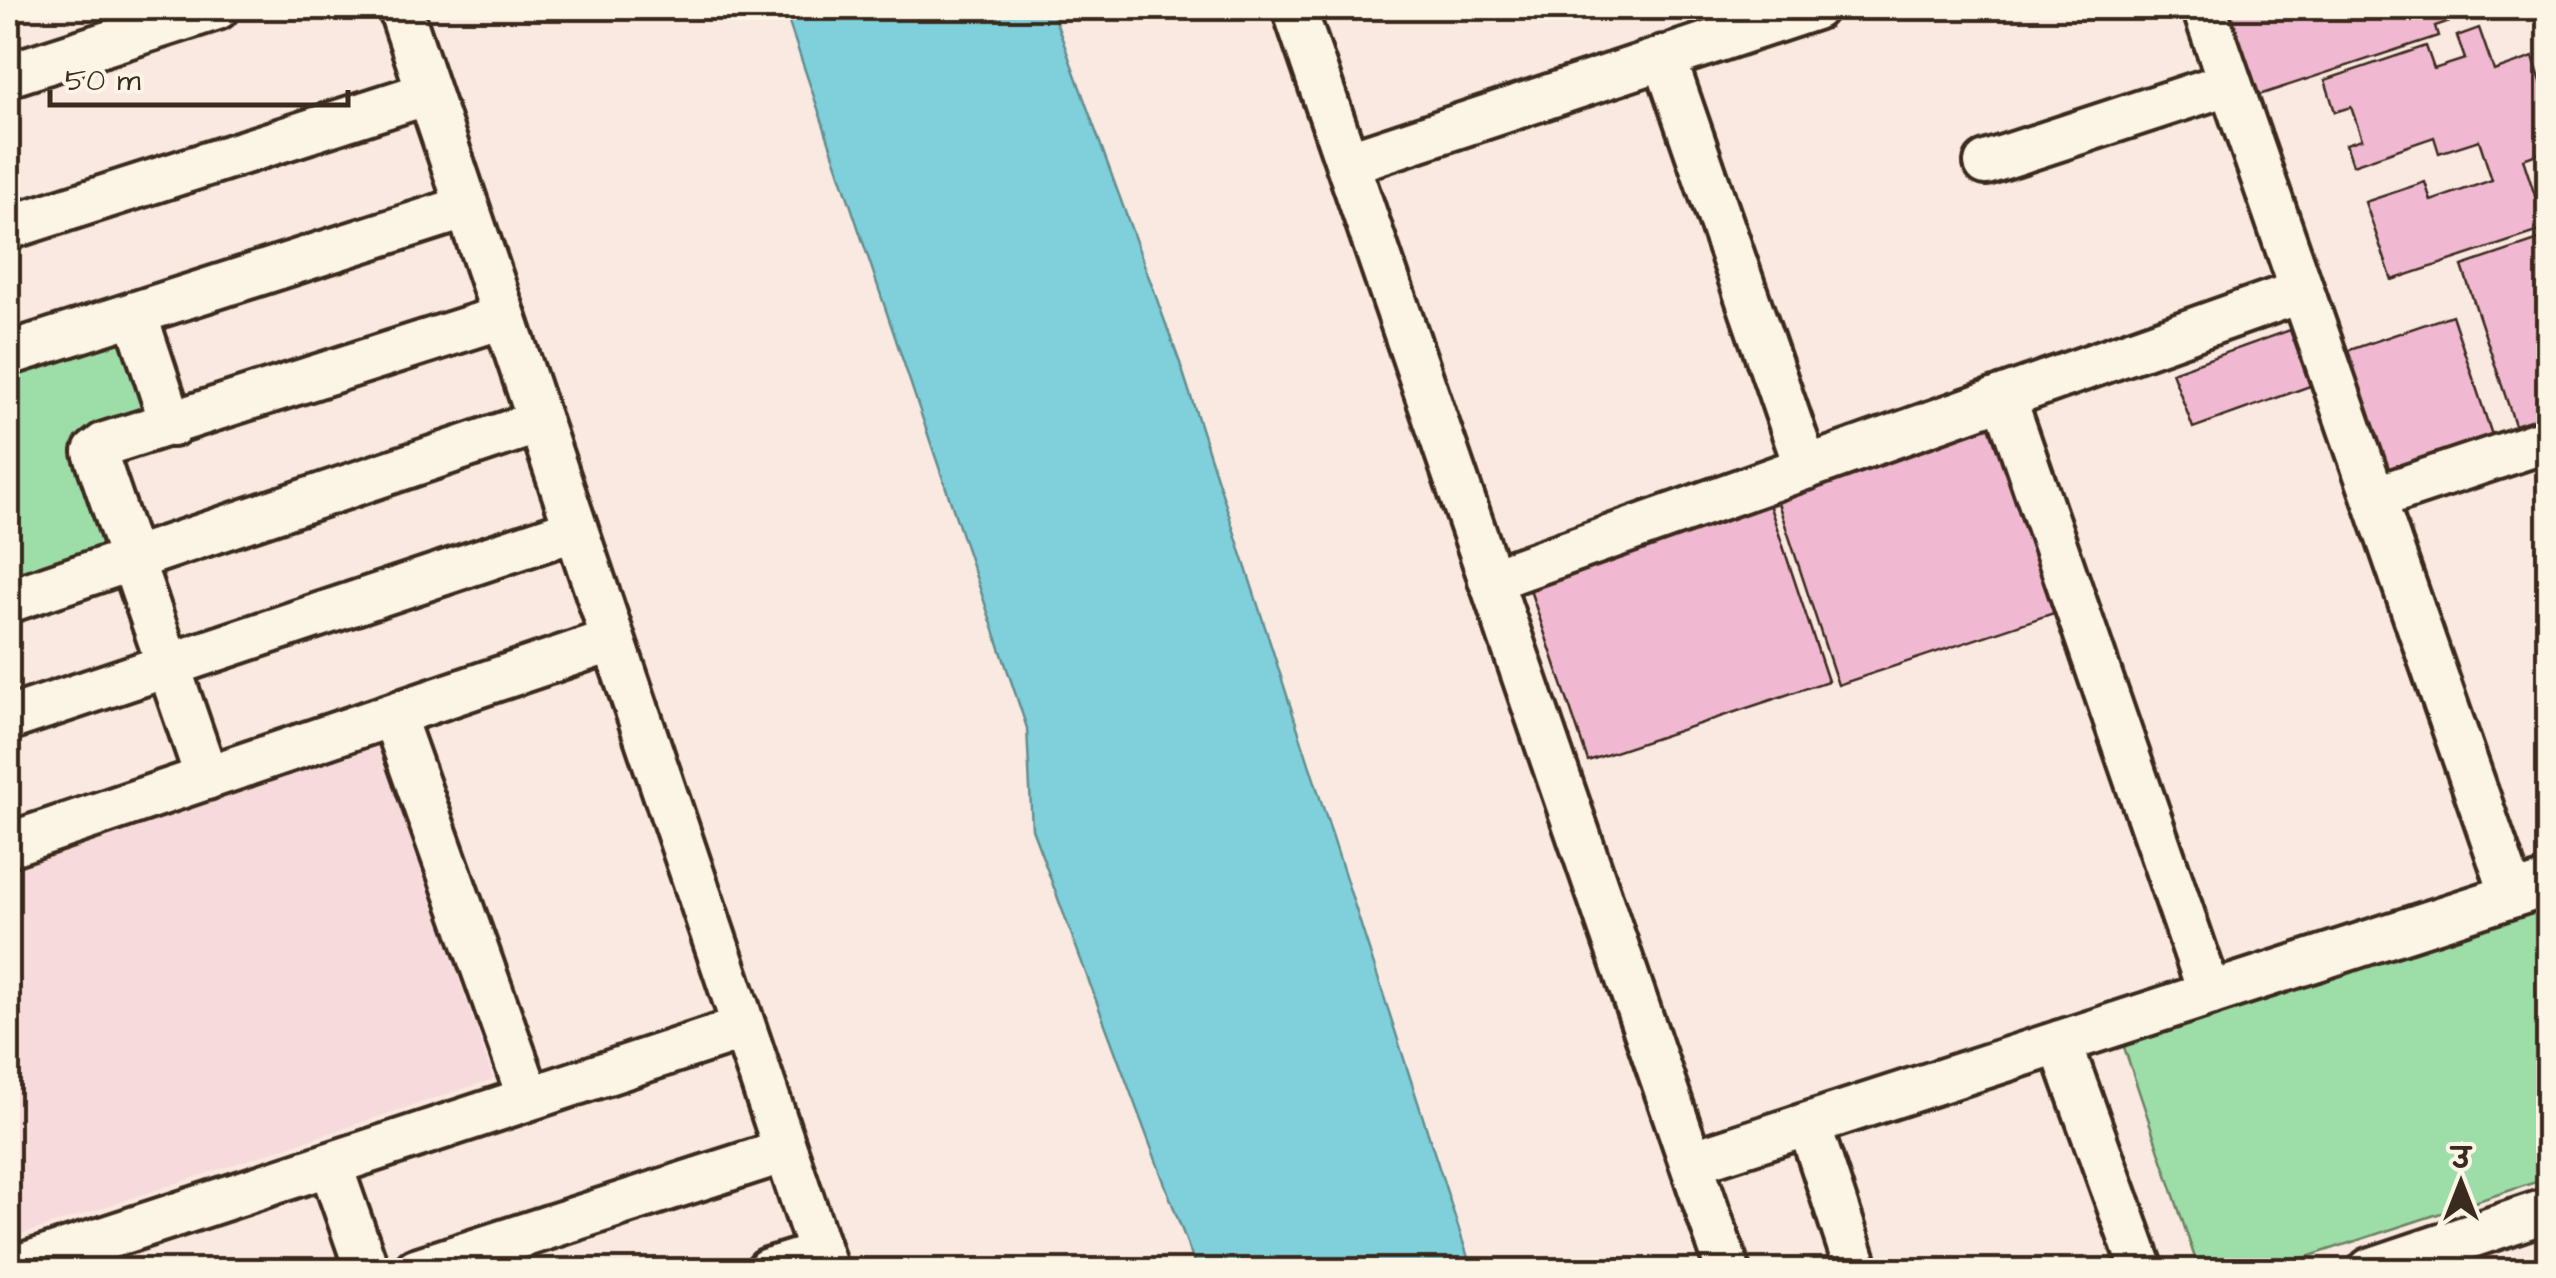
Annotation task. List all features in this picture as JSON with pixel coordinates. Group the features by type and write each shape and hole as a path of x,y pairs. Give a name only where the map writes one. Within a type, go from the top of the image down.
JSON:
{"street":[{"path":"8,76 218,8"},
{"path":"400,8 823,1262 768,1270"},
{"path":"1294,8 1728,1270"},
{"path":"1347,163 1816,8"},
{"path":"1691,1162 2530,890 2374,498 2204,8"},
{"path":"1664,58 1806,468"},
{"path":"1986,163 2230,83"},
{"path":"8,228 428,92"},
{"path":"8,354 467,207"},
{"path":"1490,580 2302,292"},
{"path":"135,313 172,425"},
{"path":"207,778 95,452 104,444 504,317"},
{"path":"2004,397 2210,994"},
{"path":"8,601 539,422"},
{"path":"2374,498 2548,440"},
{"path":"8,719 576,529"},
{"path":"8,845 613,640"},
{"path":"393,715 528,1098"},
{"path":"8,1270 744,1028"},
{"path":"2060,1042 2142,1270"},
{"path":"1808,1124 1857,1270"},
{"path":"416,1270 785,1151"},
{"path":"330,1164 367,1270"},
{"path":"2370,1270 2548,1210"}],"shaded area":[{"path":"381,744 493,1079 8,1239 8,868"}],"green space":[{"path":"123,330 152,416 79,442 116,552 8,589 8,369"},
{"path":"2548,900 2548,1178 2267,1270 2199,1270 2122,1041"}],"water":[{"path":"784,8 1051,8 1180,363 1472,1270 1197,1270 1032,829 1027,728"}],"building":[{"path":"2213,8 2514,8 2515,11 2488,19 2485,9 2435,26 2438,36 2244,100"},
{"path":"2479,28 2494,71 2533,57 2548,103 2548,150 2523,159 2546,229 2392,280 2365,202 2425,182 2431,201 2492,180 2479,140 2439,153 2434,137 2353,165 2346,144 2362,139 2351,107 2335,112 2325,80 2426,46 2434,69 2465,59 2457,36"},
{"path":"2548,237 2548,414 2515,425 2462,266"},
{"path":"2452,315 2495,444 2381,482 2338,354"},
{"path":"2290,330 2310,386 2193,428 2172,372"},
{"path":"1989,420 2054,613 1838,685 1774,491"},
{"path":"1769,504 1828,681 1588,761 1528,584"}]}
